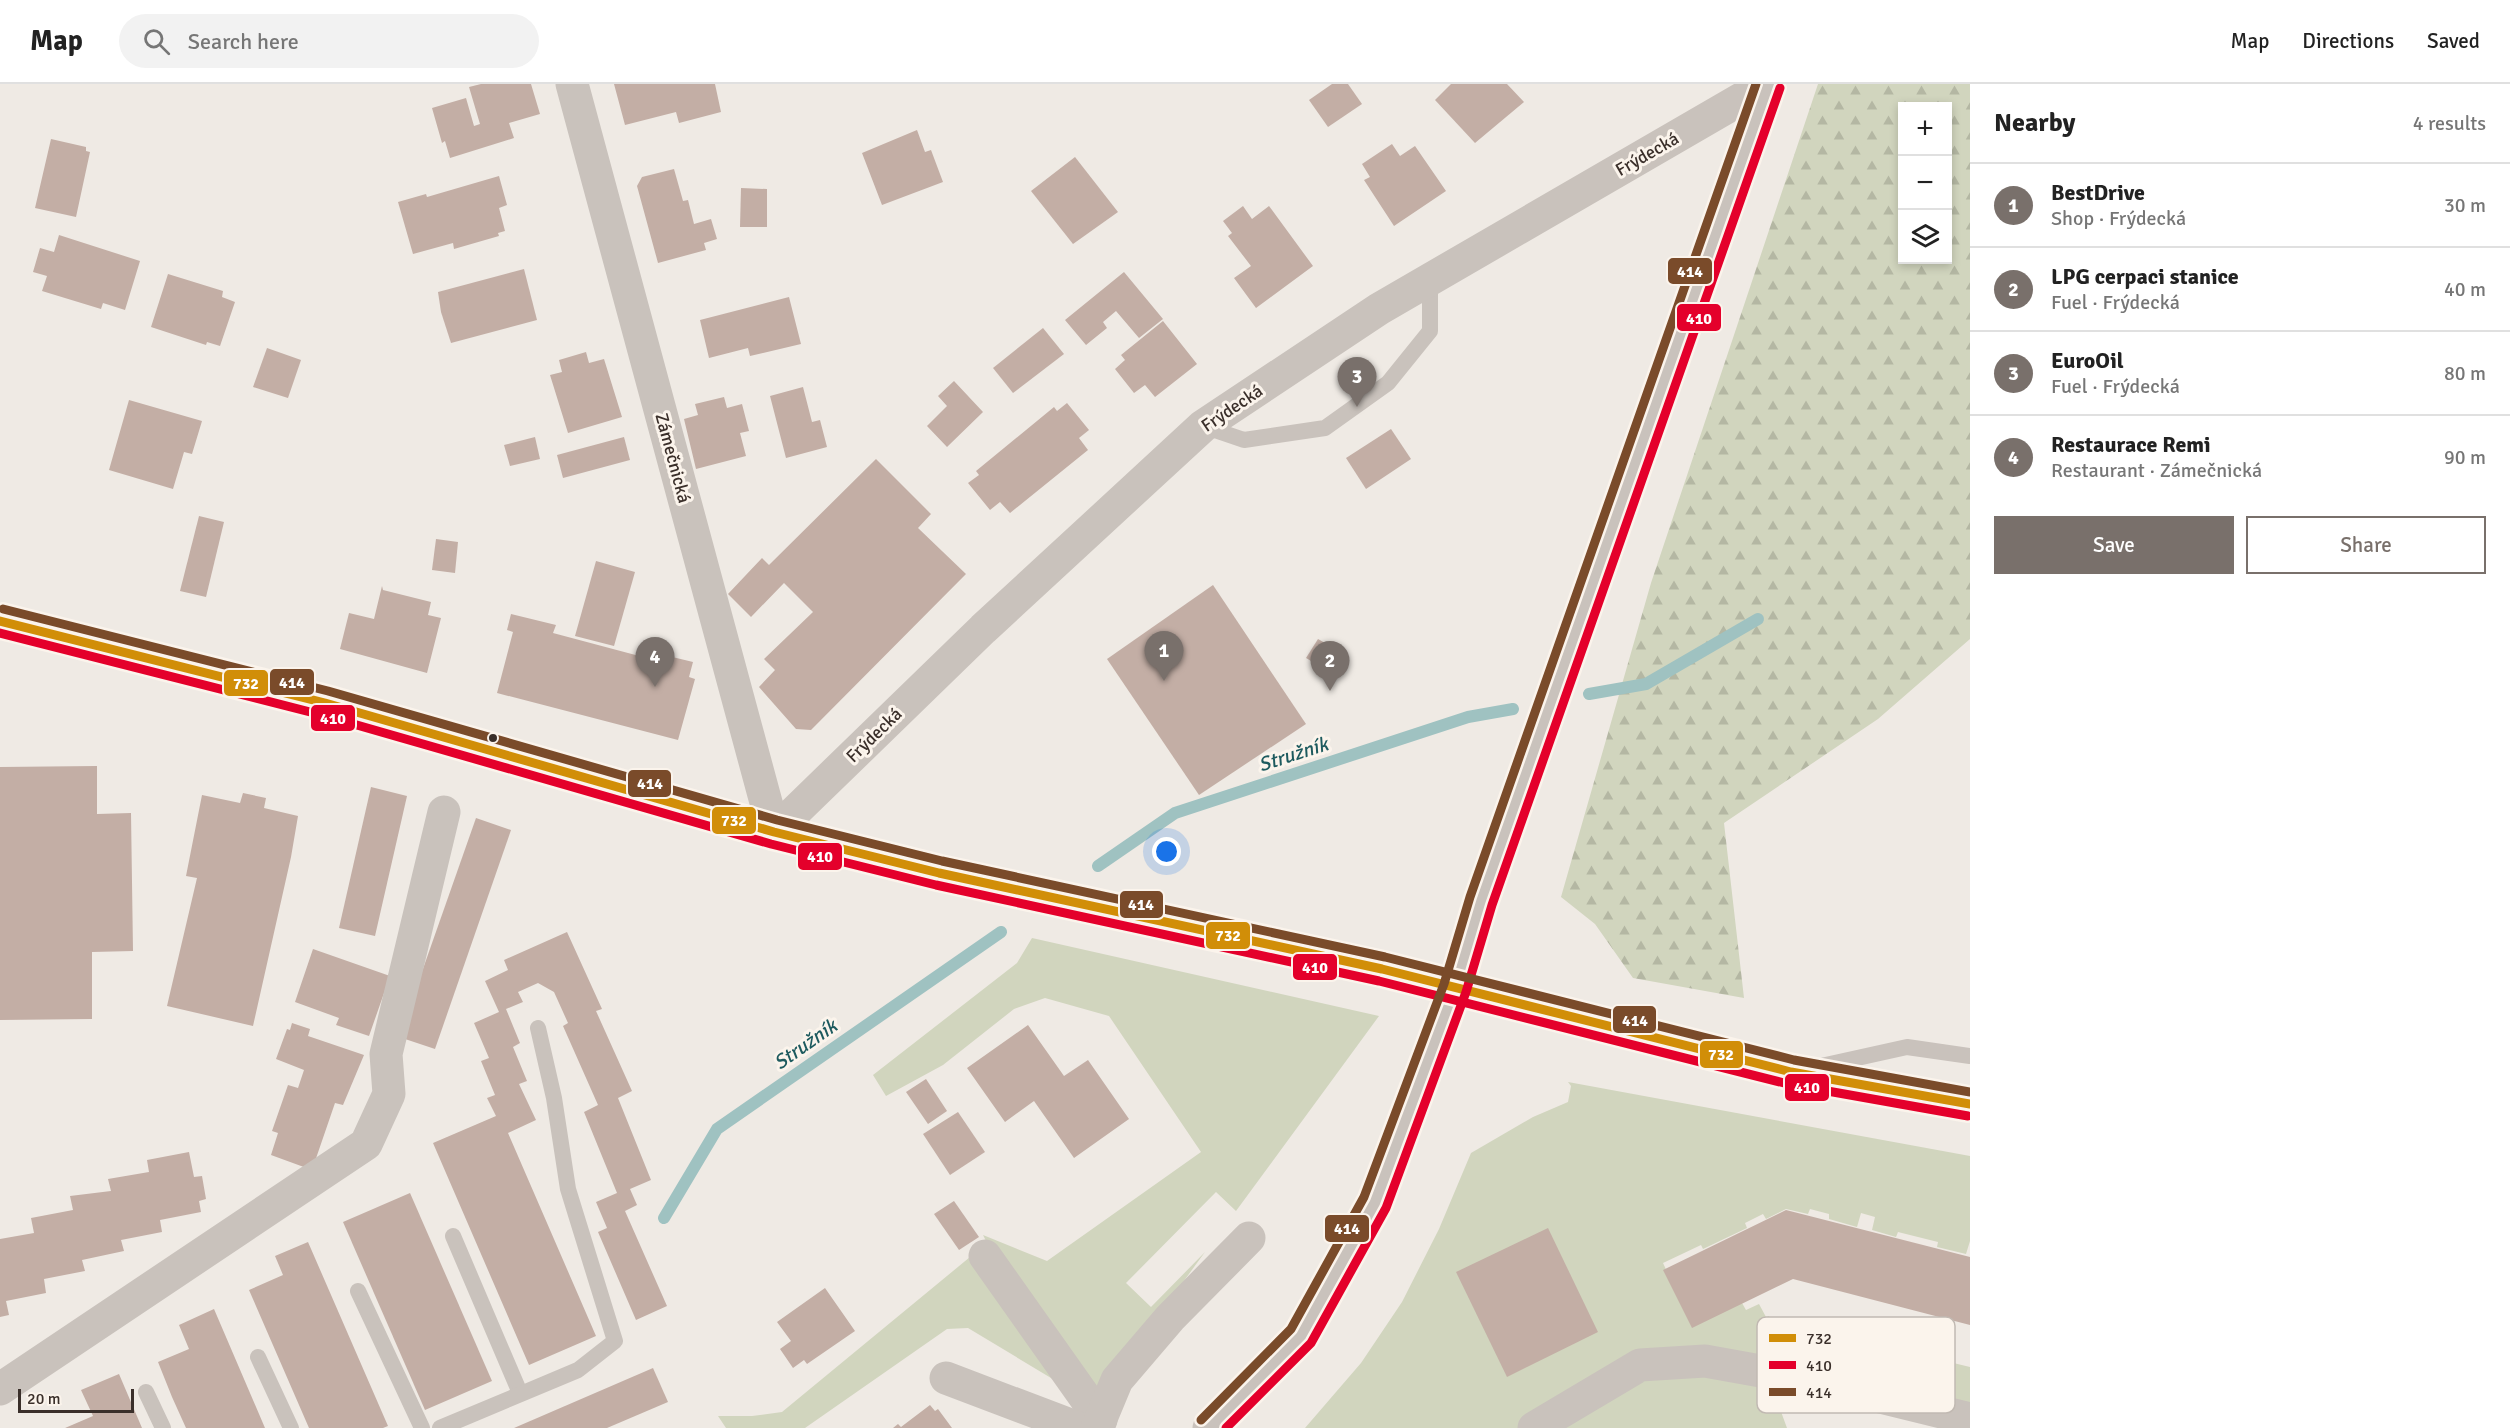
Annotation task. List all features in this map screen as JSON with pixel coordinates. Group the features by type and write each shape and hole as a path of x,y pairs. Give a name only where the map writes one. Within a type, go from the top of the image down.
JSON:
{"main road":[{"path":"0,621 325,703 774,831 939,873 1382,969 1791,1072 1970,1104"}],"street":[{"name":"Zámečnická","path":"572,84 774,831"},
{"name":"Frýdecká","path":"774,831 983,629 1203,426 1379,309 1768,84"},
{"name":"Frýdecká","path":"1209,1428 1301,1335 1375,1202 1455,988 1485,890 1768,84"},
{"path":"0,1389 366,1144 389,1094 386,1054 444,812"},
{"path":"1092,1425 1117,1380 1170,1318 1250,1238"},
{"path":"985,1256 1092,1425"},
{"path":"1534,1428 1640,1365 1705,1361 1757,1370"},
{"path":"946,1378 1092,1425"},
{"path":"1946,1413 1970,1419"}],"lane":[{"path":"1203,426 1244,440 1325,428 1388,383 1430,330 1430,280"},
{"path":"440,1428 578,1370 615,1341 568,1189 554,1098 538,1029"},
{"path":"1791,1072 1907,1047 1970,1056"},
{"path":"453,1236 520,1393"},
{"path":"358,1291 422,1428"},
{"path":"258,1357 291,1428"},
{"path":"146,1392 163,1428"}],"green space":[{"path":"1818,84 1970,84 1970,639 1878,719 1724,823 1744,998 1633,978 1595,924 1561,897 1651,583"},
{"path":"1032,938 1379,1016 1236,1211 1216,1192 1126,1283 1151,1307 1205,1252 1083,1419 1056,1381 968,1328 947,1329 805,1428 726,1428 718,1416 752,1416 782,1412 987,1243 983,1235 1047,1261 1201,1152 1109,1016 1045,998 1014,1009 943,1065 886,1096 873,1075 1017,963"},
{"path":"1568,1082 1970,1156 1970,1241 1966,1254 1937,1247 1938,1242 1898,1232 1896,1237 1872,1230 1875,1217 1861,1213 1857,1227 1829,1219 1829,1214 1810,1209 1808,1214 1786,1209 1766,1219 1763,1214 1745,1223 1747,1228 1703,1249 1701,1245 1663,1263 1691,1323 1742,1303 1746,1310 1759,1304 1766,1317 1757,1317 1757,1413 1782,1413 1787,1428 1305,1428 1361,1363 1402,1302 1439,1229 1471,1153 1533,1117 1568,1102 1571,1086"},
{"path":"1955,1363 1970,1367 1970,1403 1955,1399"}],"building":[{"path":"481,84 531,84 540,114 509,123 514,138 450,158 445,141 442,143 432,108 466,98 474,126 480,124 469,87"},
{"path":"614,84 715,84 721,112 679,123 676,112 625,125"},
{"path":"1332,84 1348,84 1362,104 1328,127 1309,100"},
{"path":"1451,84 1507,84 1524,102 1475,143 1435,100"},
{"path":"917,130 925,152 931,150 943,182 882,205 862,153"},
{"path":"51,139 86,147 86,151 90,152 76,217 35,208"},
{"path":"1392,144 1400,156 1415,146 1446,191 1394,226 1364,180 1370,177 1362,164"},
{"path":"1075,157 1118,212 1073,244 1031,191"},
{"path":"674,169 683,201 688,200 694,224 711,219 717,239 704,243 706,250 658,263 637,186 642,177"},
{"path":"499,176 507,205 499,208 505,231 498,233 499,236 454,249 453,243 413,254 398,202 426,194 427,197"},
{"path":"741,188 767,189 767,227 740,227"},
{"path":"1243,206 1252,219 1269,206 1313,266 1256,308 1234,278 1251,266 1228,236 1232,233 1223,221"},
{"path":"59,235 140,261 125,310 103,303 101,309 42,291 47,276 33,272 40,248 54,252"},
{"path":"524,269 537,320 451,343 441,312 438,292"},
{"path":"1124,272 1163,319 1139,338 1116,311 1103,322 1107,328 1086,345 1065,320"},
{"path":"168,274 223,291 222,297 235,302 220,346 207,342 206,345 151,327"},
{"path":"789,297 801,344 750,356 748,348 709,358 700,320"},
{"path":"1163,321 1197,364 1155,397 1145,385 1134,393 1115,369 1125,360 1121,355"},
{"path":"1043,328 1064,354 1013,393 993,368"},
{"path":"267,348 301,360 288,398 253,387"},
{"path":"586,352 589,363 604,359 622,417 568,433 550,375 562,372 559,360"},
{"path":"954,381 983,412 947,447 927,426 947,406 938,396"},
{"path":"803,387 812,422 820,420 827,447 786,458 770,396"},
{"path":"724,397 727,408 742,404 749,431 740,433 746,456 696,469 684,419 698,415 695,404"},
{"path":"129,400 202,421 192,454 184,452 173,489 109,470"},
{"path":"1067,403 1089,430 1079,438 1088,450 1010,513 1000,502 990,510 968,483 979,475 976,471 1054,407 1057,411"},
{"path":"1391,429 1411,459 1366,489 1346,458"},
{"path":"535,437 540,459 510,466 504,445"},
{"path":"624,437 630,460 563,478 557,455"},
{"path":"876,459 931,514 918,528 966,574 811,730 796,729 759,687 775,670 764,659 813,612 784,583 751,617 728,594 762,558 769,565"},
{"path":"199,516 224,522 206,597 180,591"},
{"path":"436,539 458,542 455,573 432,570"},
{"path":"596,561 635,572 614,646 575,636"},
{"path":"1213,585 1306,724 1199,795 1107,659"},
{"path":"382,586 383,590 431,602 428,615 441,618 427,673 340,649 349,613 374,619"},
{"path":"511,614 556,625 553,633 658,661 660,654 693,662 689,677 695,679 678,740 497,693 513,632 507,630"},
{"path":"1318,639 1337,650 1325,669 1306,658"},
{"path":"97,766 97,814 131,813 133,951 92,952 92,1019 0,1020 0,767"},
{"path":"371,787 407,796 375,936 339,928"},
{"path":"243,793 266,798 264,808 298,816 253,1026 167,1006 197,878 186,876 202,795 240,803"},
{"path":"476,818 511,830 435,1049 399,1037"},
{"path":"567,932 602,1009 596,1011 632,1091 618,1098 651,1180 630,1189 637,1205 625,1211 667,1306 636,1320 598,1232 607,1228 596,1202 617,1193 584,1112 598,1105 563,1026 568,1023 554,992 538,983 518,992 523,1002 506,1009 520,1043 513,1047 527,1081 519,1084 536,1120 508,1133 596,1336 529,1365 433,1143 496,1116 487,1098 495,1095 481,1061 489,1058 474,1023 499,1012 485,981 508,970 504,960"},
{"path":"313,949 390,976 369,1036 336,1025 339,1018 295,1002"},
{"path":"292,1023 310,1029 308,1036 364,1055 343,1105 335,1103 312,1170 271,1155 278,1133 272,1131 288,1085 298,1088 304,1070 276,1059 287,1029 290,1030"},
{"path":"1028,1025 1064,1076 1088,1060 1129,1119 1074,1158 1034,1101 1005,1122 967,1068"},
{"path":"926,1079 947,1111 928,1124 906,1092"},
{"path":"958,1112 985,1152 950,1175 923,1134"},
{"path":"189,1152 194,1177 202,1176 206,1199 199,1201 201,1212 160,1220 162,1232 121,1240 124,1251 82,1260 85,1271 44,1279 46,1293 6,1301 9,1315 0,1317 0,1239 34,1233 31,1218 73,1210 70,1196 111,1191 108,1179 149,1172 147,1160"},
{"path":"410,1193 492,1381 425,1410 343,1222"},
{"path":"954,1201 979,1237 959,1250 934,1214"},
{"path":"1786,1210 1970,1257 1970,1325 1955,1321 1955,1317 1939,1317 1793,1279 1692,1328 1663,1270"},
{"path":"1548,1228 1598,1332 1507,1377 1456,1272"},
{"path":"308,1242 388,1426 383,1428 309,1428 249,1290 283,1275 275,1256"},
{"path":"825,1288 855,1331 807,1364 804,1360 793,1368 780,1349 791,1341 777,1322"},
{"path":"214,1309 265,1428 186,1428 172,1397 158,1362 189,1349 179,1325"},
{"path":"653,1368 668,1402 607,1428 514,1428"},
{"path":"119,1374 142,1428 65,1428 93,1416 81,1390"},
{"path":"930,1405 935,1411 938,1409 952,1428 893,1428 898,1424 901,1427"}],"waterway":[{"name":"Stružník","path":"1589,694 1646,684 1758,619"},
{"name":"Stružník","path":"1098,866 1175,813 1468,717 1513,709"},
{"name":"Stružník","path":"664,1218 717,1129 1001,932"}],"transit line":[{"name":"414","path":"1201,1420 1291,1329 1364,1197 1444,984 1470,897 1756,84"},
{"name":"410","path":"1226,1428 1311,1343 1386,1208 1466,992 1492,905 1780,88"},
{"name":"414","path":"3,609 328,691 777,820 942,861 1385,957 1794,1060 1970,1092"},
{"name":"732","path":"0,621 325,703 774,832 939,873 1382,969 1791,1072 1970,1104"},
{"name":"410","path":"0,633 322,715 771,844 936,885 1379,981 1788,1084 1968,1116"}],"place":[{"name":"EuroOil","path":"1357,407"},
{"name":"BestDrive","path":"1164,681"},
{"name":"Restaurace Remi","path":"655,687"},
{"name":"LPG cerpaci stanice","path":"1330,691"}]}
